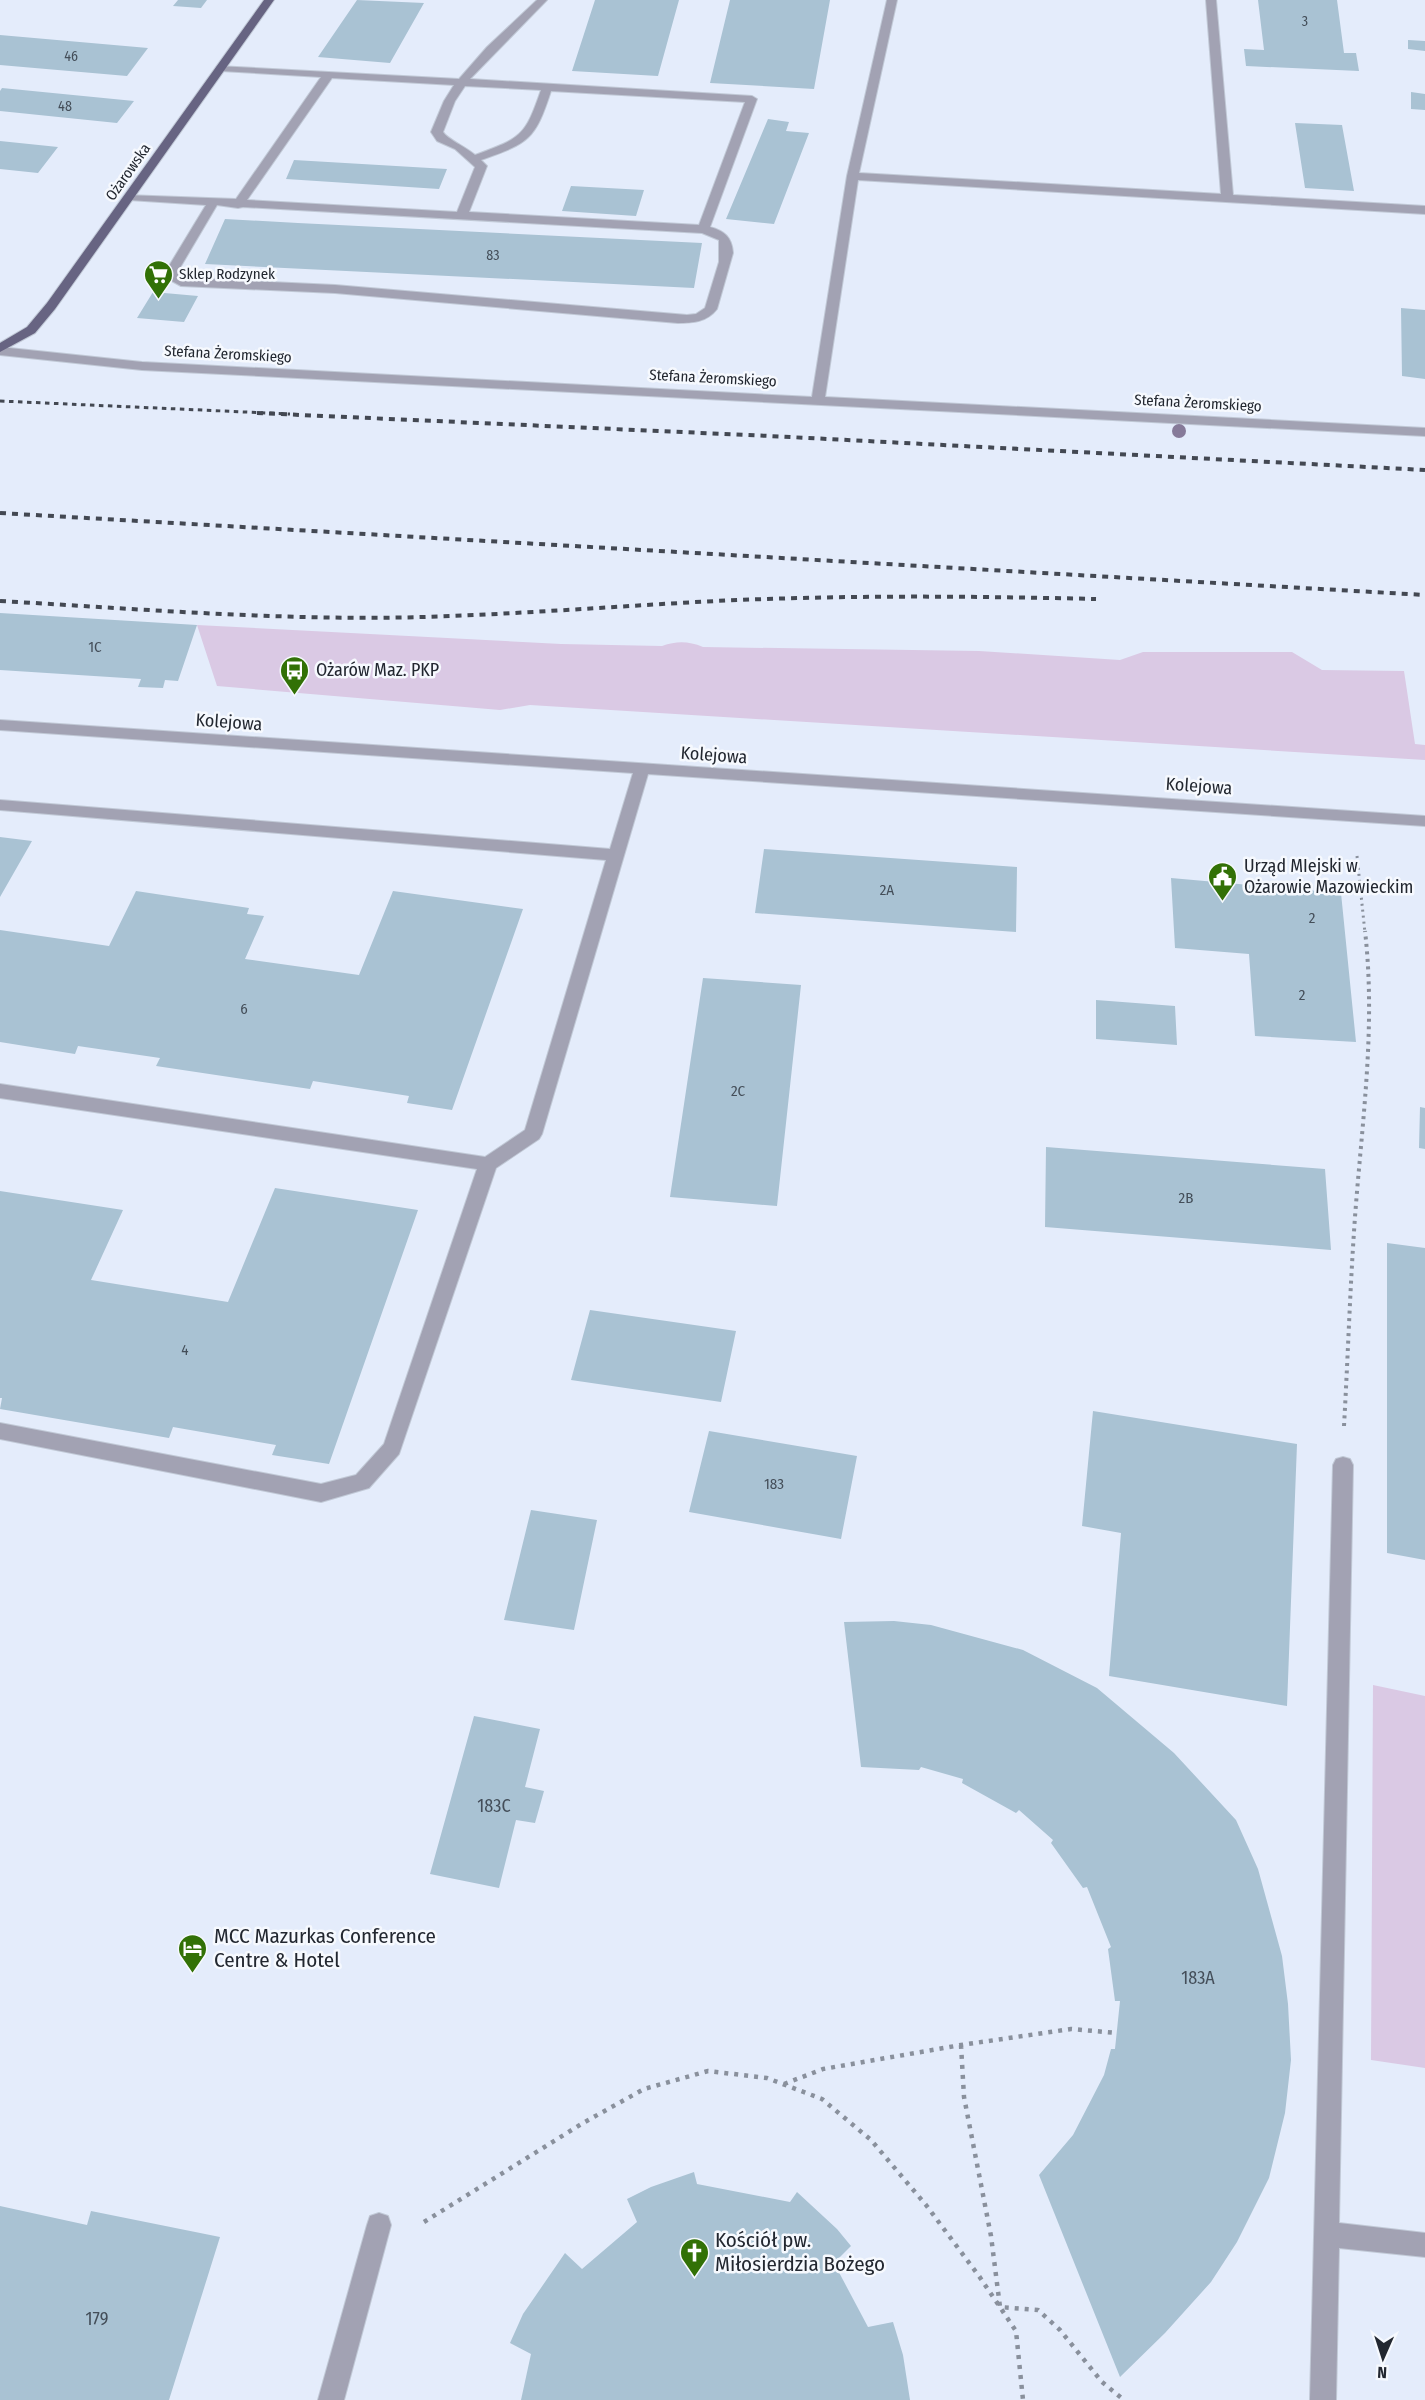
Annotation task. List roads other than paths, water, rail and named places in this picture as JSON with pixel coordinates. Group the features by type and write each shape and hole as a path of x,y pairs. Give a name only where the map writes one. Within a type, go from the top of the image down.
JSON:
{"main road":[{"name":"Ożarowska","path":"0,349 31,330 51,306 269,0"}],"street":[{"path":"461,217 481,166 459,147 441,139 436,132 445,109 460,82 542,0"},
{"path":"818,400 853,176 892,0"},
{"path":"1211,0 1227,198"},
{"path":"221,68 752,99 703,229"},
{"path":"238,205 329,74"},
{"path":"474,159 525,139 535,125 547,87"},
{"path":"853,176 1425,210"},
{"path":"129,198 703,229 718,234 724,239 728,251 711,309 706,315 695,319 335,289 181,282 174,277 175,266 212,204"},
{"name":"Stefana Żeromskiego","path":"0,349 142,366 1425,432"},
{"name":"Kolejowa","path":"0,724 641,770 1425,821"},
{"path":"0,1431 321,1493 362,1482 392,1448 488,1164 533,1134 641,770"},
{"path":"0,805 616,855"},
{"path":"0,1091 488,1164"},
{"path":"1323,2400 1343,1465"},
{"path":"331,2400 379,2225"},
{"path":"1328,2234 1425,2245"}],"railway":[{"path":"0,401 290,414"},
{"path":"257,413 770,436 1425,470"},
{"path":"0,513 1425,595"},
{"path":"0,601 212,614 371,618 460,616 716,601 811,598 1096,599"}],"place":[{"name":"Sklep Rodzynek","path":"158,300"},
{"name":"Ożarów Maz. PKP","path":"295,696"},
{"name":"Urząd MIejski w Ożarowie Mazowieckim","path":"1223,902"},
{"name":"MCC Mazurkas Conference Centre & Hotel","path":"193,1974"},
{"name":"Kościół pw. Miłosierdzia Bożego","path":"694,2278"}]}
